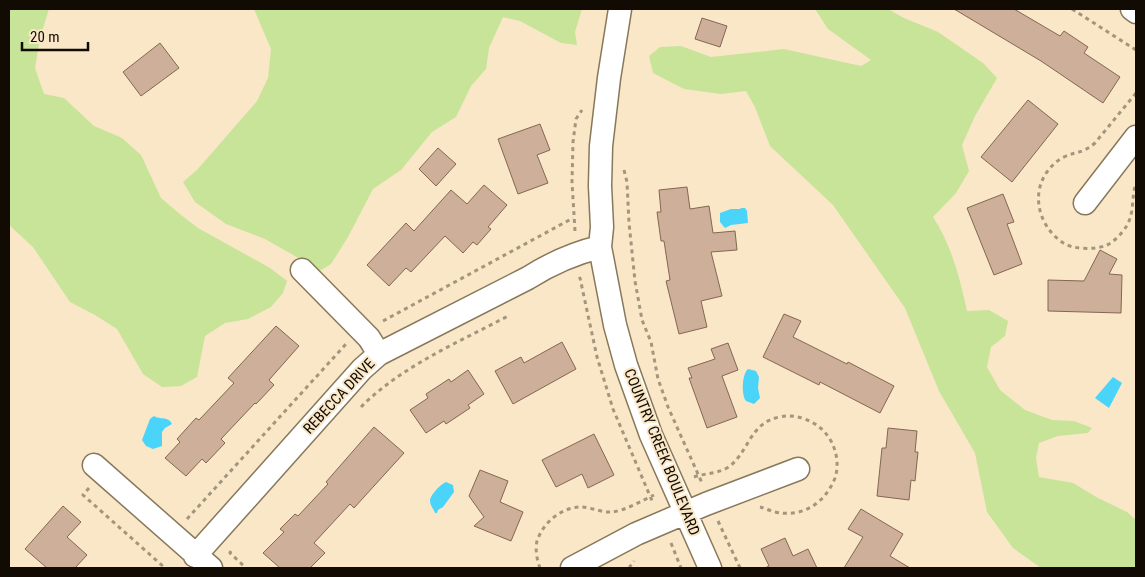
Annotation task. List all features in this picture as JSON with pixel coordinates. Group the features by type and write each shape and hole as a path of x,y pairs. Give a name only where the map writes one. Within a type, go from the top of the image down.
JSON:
{"street":[{"name":"COUNTRY CREEK BOULEVARD","path":"620,9 601,146 602,227 600,247 614,326 626,365 651,435 710,568"},
{"path":"1132,9 1136,12"},
{"path":"1084,202 1136,137"},
{"name":"REBECCA DRIVE","path":"203,562 362,369 379,354 540,271 582,251 600,247"},
{"path":"302,270 370,338 379,354"},
{"path":"97,468 203,562"},
{"path":"572,568 636,534 686,512 798,469"}],"path":[{"path":"1072,9 1136,50"},
{"path":"623,166 627,182 635,281 642,320 651,342 658,379 668,407 740,568"},
{"path":"359,409 389,382 409,369 514,312"},
{"path":"97,468 83,495 165,568"},
{"path":"236,546 230,553 246,568"}],"green space":[{"path":"9,9 49,9 40,38 35,68 44,94 64,98 94,126 122,138 141,155 161,198 198,228 270,268 287,281 283,293 271,307 248,319 225,323 205,336 197,377 181,386 162,387 143,374 117,329 70,302 33,247 9,225"},
{"path":"254,9 582,9 575,32 577,45 561,43 520,21 503,17 489,48 486,69 471,86 456,117 432,132 401,170 373,189 348,237 331,264 318,272 265,239 226,224 195,202 183,182 197,170 257,101 268,78 271,49"},
{"path":"815,9 888,9 938,32 983,63 997,78 975,116 962,145 969,171 956,193 933,217 950,251 967,311 989,310 1008,321 1005,336 991,347 987,367 1000,390 1025,410 1052,420 1074,421 1092,428 1088,433 1058,436 1039,443 1036,458 1039,477 1073,483 1127,512 1136,520 1136,568 1041,568 1013,548 987,512 975,453 939,391 905,308 833,205 770,146 755,107 746,91 721,94 684,89 653,73 649,56 660,47 681,46 711,57 784,49 861,66 871,60 828,29"}],"water":[{"path":"745,208 747,211 748,223 731,225 725,228 720,222 720,213"},
{"path":"748,369 756,371 759,377 758,388 760,398 754,404 746,401 743,394 743,380"},
{"path":"1113,377 1122,383 1109,408 1095,398"},
{"path":"154,416 167,419 172,424 162,432 162,446 153,449 146,446 142,440 150,419"},
{"path":"446,482 453,485 454,492 443,507 435,513 430,499 436,490"}],"building":[{"path":"954,9 1014,9 1060,36 1064,31 1088,47 1084,53 1120,77 1103,103 1041,61"},
{"path":"702,18 727,26 720,47 695,39"},
{"path":"160,43 179,68 141,96 123,72"},
{"path":"1028,100 1058,124 1012,182 981,157"},
{"path":"540,124 550,150 537,155 548,183 518,194 498,139"},
{"path":"438,148 456,164 436,186 419,169"},
{"path":"484,185 507,205 488,227 491,229 477,245 473,242 463,253 445,236 411,272 406,268 389,286 367,265 406,223 414,231 451,190 467,204"},
{"path":"687,187 690,209 709,206 713,233 735,231 737,250 711,252 722,296 701,301 707,327 679,334 666,281 670,280 664,241 661,241 657,212 661,212 659,190"},
{"path":"1003,194 1014,222 1007,224 1022,264 994,275 967,208"},
{"path":"1100,250 1117,259 1109,274 1122,275 1121,313 1048,311 1048,280 1084,281"},
{"path":"784,314 801,321 793,337 847,364 848,362 894,386 880,413 820,382 819,385 763,357"},
{"path":"276,326 299,346 269,380 274,385 221,439 225,443 206,463 202,459 186,476 165,458 180,442 177,439 196,418 199,420 234,383 228,378"},
{"path":"562,342 576,369 513,404 495,371 521,357 524,363"},
{"path":"728,343 738,370 722,376 737,417 707,428 689,378 692,378 688,368 715,359 711,349"},
{"path":"468,370 484,394 468,405 470,408 446,424 444,421 426,433 410,410 428,398 426,394 449,379 451,382"},
{"path":"374,427 404,453 354,508 350,504 314,543 325,553 310,568 280,568 263,553 284,532 280,529 295,514 298,516 328,484 326,482"},
{"path":"888,428 917,431 915,452 918,452 915,481 911,480 909,500 877,496 882,448 886,448"},
{"path":"594,434 614,475 588,488 582,474 556,487 542,460"},
{"path":"480,470 508,481 500,502 523,512 511,541 474,526 484,517 469,496"},
{"path":"63,506 81,522 67,537 87,555 75,568 47,568 25,549"},
{"path":"861,509 903,534 890,556 910,568 844,568 863,537 848,529"},
{"path":"785,538 793,556 808,549 817,568 765,568 769,566 761,549"}]}
